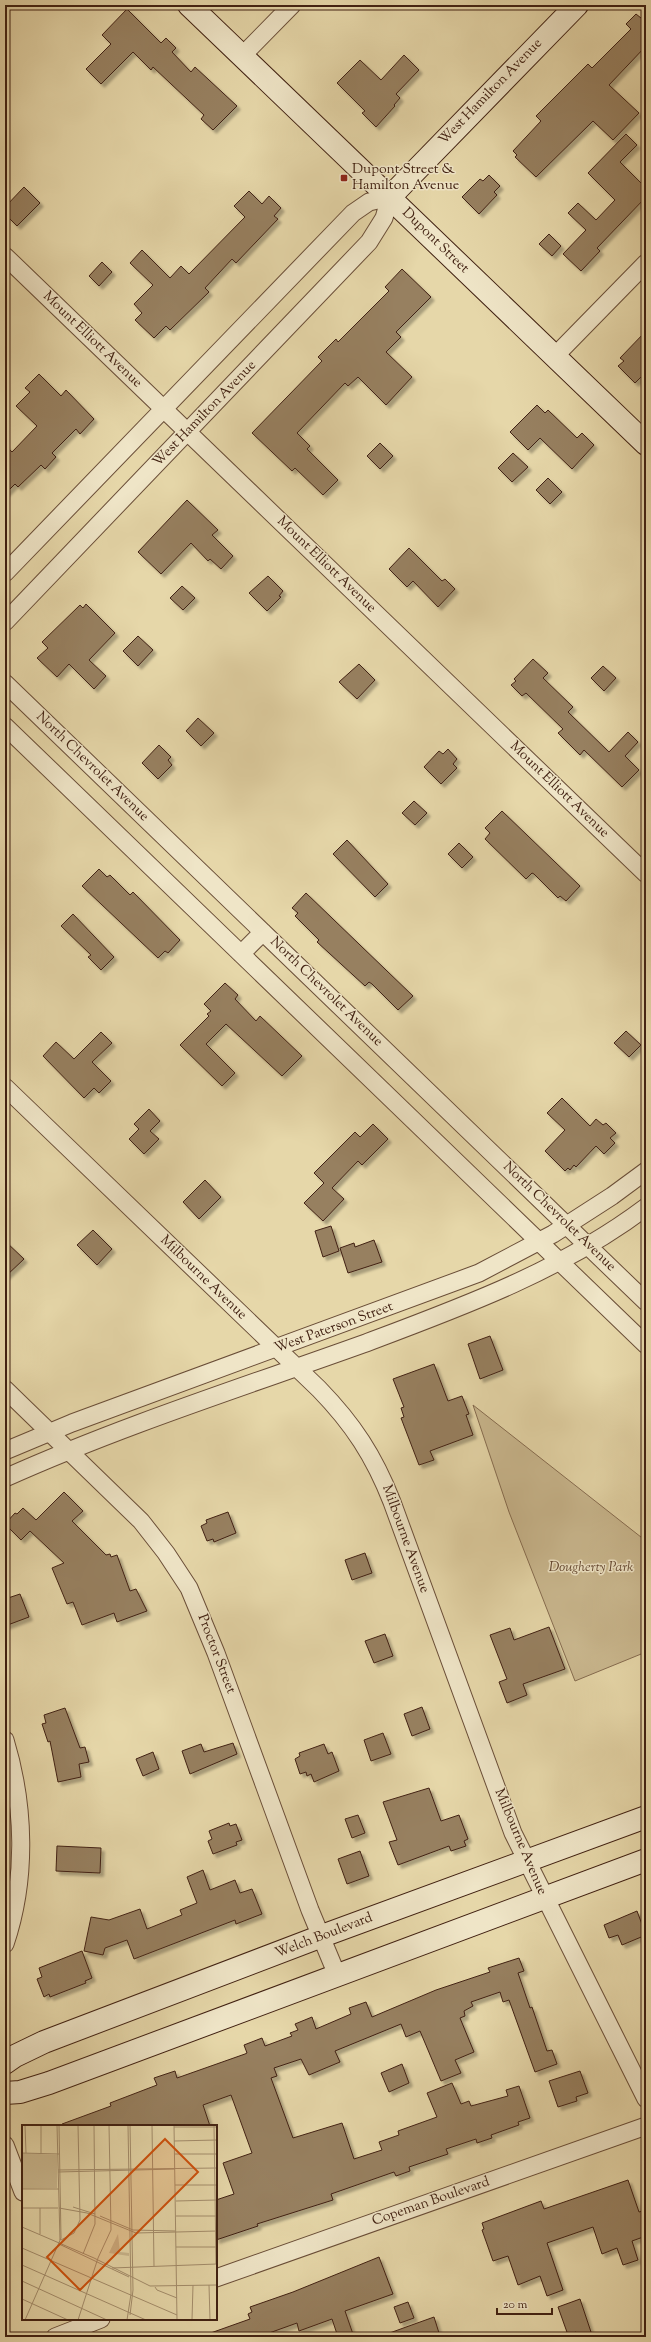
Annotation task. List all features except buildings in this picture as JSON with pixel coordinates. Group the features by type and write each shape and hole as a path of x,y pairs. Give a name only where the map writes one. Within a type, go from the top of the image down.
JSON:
{"main road":[{"name":"Dupont Street","path":"189,5 646,444"},
{"name":"West Hamilton Avenue","path":"390,197 577,5"},
{"name":"Welch Boulevard","path":"5,2063 15,2056 44,2042 322,1936 646,1817"},
{"path":"5,2093 20,2092 49,2083 646,1860"}],"street":[{"path":"242,56 292,5"},
{"path":"5,573 353,213 369,202 390,197"},
{"name":"West Hamilton Avenue","path":"5,622 369,242 384,218 390,197"},
{"name":"Mount Elliott Avenue","path":"5,256 646,874"},
{"path":"555,356 646,263"},
{"name":"North Chevrolet Avenue","path":"5,683 646,1302"},
{"path":"5,726 646,1345"},
{"path":"241,954 263,932"},
{"name":"Milbourne Avenue","path":"5,1087 331,1401 350,1423 364,1444 380,1473 513,1833 646,2100"},
{"name":"West Paterson Street","path":"5,1451 50,1432 460,1282 540,1243 646,1171"},
{"name":"West Paterson Street","path":"5,1478 69,1450 482,1300 560,1262 588,1246 646,1207"},
{"name":"Proctor Street","path":"5,1389 149,1530 175,1565 194,1598 310,1910 322,1936 336,1975"},
{"path":"5,1740 15,1784 21,1845 16,1898 5,1944"},
{"name":"Copeman Boulevard","path":"217,2278 646,2126"},
{"path":"5,2145 22,2189"},
{"path":"56,2337 75,2328 98,2320"}],"green space":[{"name":"Dougherty Park","path":"473,1405 646,1541 646,1652 575,1681 509,1512"}],"place":[{"name":"Dupont Street & Hamilton Avenue","path":"344,178"}]}
